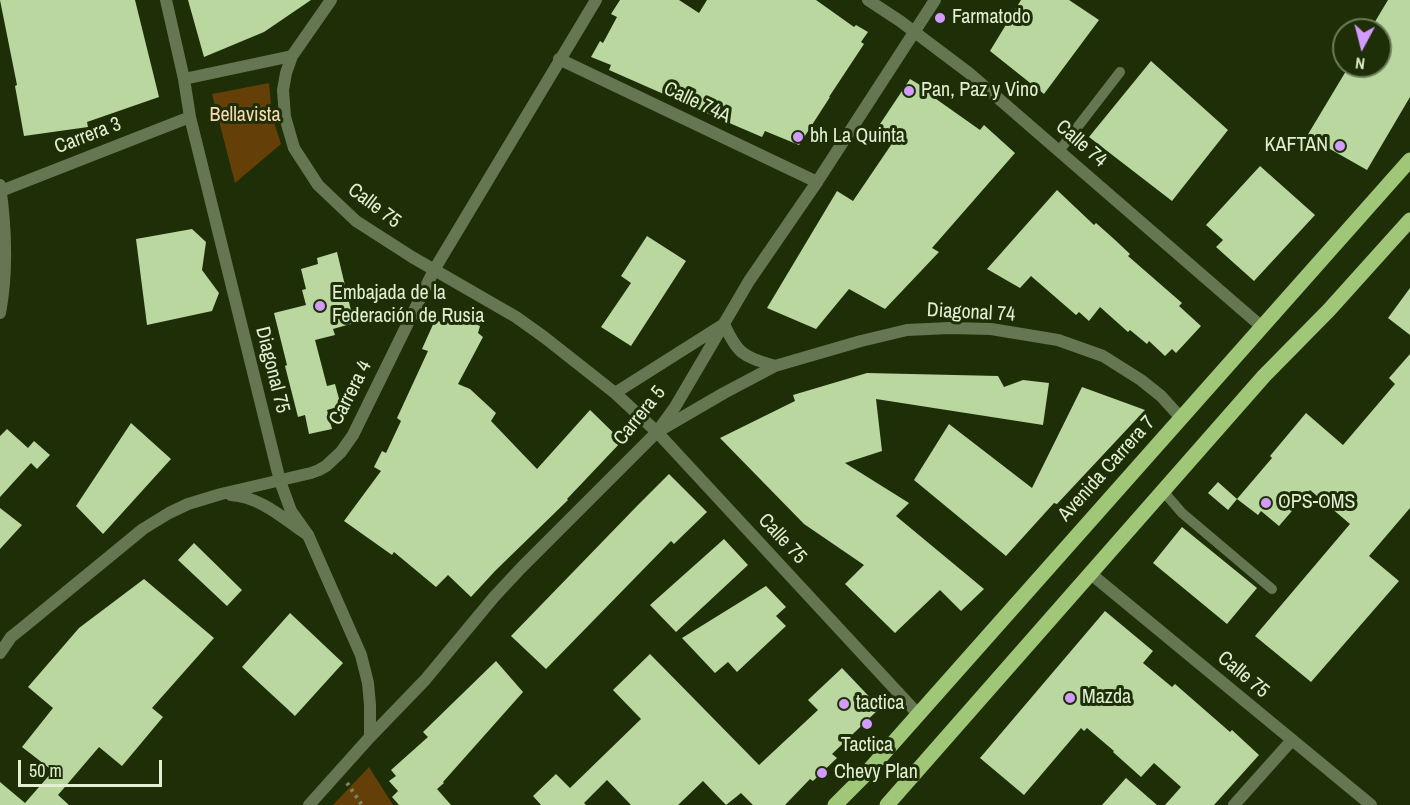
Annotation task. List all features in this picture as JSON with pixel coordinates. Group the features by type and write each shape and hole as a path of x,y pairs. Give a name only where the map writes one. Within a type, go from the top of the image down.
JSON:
{"main road":[{"name":"Avenida Carrera 7","path":"835,805 862,778 1410,160"},
{"path":"887,805 1264,376 1329,310 1410,220"}],"street":[{"name":"Diagonal 75","path":"166,0 190,117 280,481 291,512 308,536 362,655 368,683 370,737"},
{"path":"184,79 292,56 331,0"},
{"name":"Carrera 4","path":"0,653 6,639 143,529 169,513 188,504 221,494 319,470 341,453 353,435 434,270 596,0"},
{"name":"Calle 74","path":"868,0 969,73 1262,327"},
{"name":"Carrera 5","path":"309,805 425,680 520,568 657,432 675,407 749,281 817,182 935,0"},
{"name":"Calle 75","path":"292,56 283,90 285,117 294,148 318,185 356,221 434,270 516,317 615,393 657,432 918,714"},
{"name":"Calle 74A","path":"559,59 817,182"},
{"name":"Carrera 3","path":"1,191 190,117"},
{"path":"0,185 5,231 5,271 0,313"},
{"path":"615,393 724,324 732,343 742,353 775,366"},
{"name":"Diagonal 74","path":"657,432 775,366 907,330 949,328 991,329 1058,340 1103,356 1161,396 1181,418"},
{"path":"221,494 250,498 265,504 308,536"},
{"name":"Calle 75","path":"1091,574 1371,805"},
{"path":"1234,805 1292,740"}],"lane":[{"path":"1059,151 1119,72"},
{"path":"1163,491 1182,513 1272,589"}],"path":[{"path":"344,779 362,805"}],"green space":[{"name":"Bellavista","path":"269,83 272,116 281,144 235,183 212,94"},
{"path":"369,767 393,805 333,805"}],"building":[{"path":"0,0 135,0 159,97 87,122 88,127 24,136 15,86 17,85"},
{"path":"188,0 311,0 264,32 204,57"},
{"path":"620,0 679,0 699,13 707,0 816,0 854,27 856,25 868,32 861,42 864,44 799,145 765,131 762,137 609,70 611,65 591,57 600,41 603,43 617,17 611,14"},
{"path":"1021,0 1069,0 1099,20 1044,94 990,51"},
{"path":"1388,0 1410,0 1410,97 1367,170 1307,136 1342,78 1392,78 1392,18 1377,18"},
{"path":"1151,61 1228,130 1172,201 1089,137"},
{"path":"910,79 930,91 929,94 980,130 984,125 1015,153 932,248 939,252 885,309 849,289 816,329 767,308 837,191 853,201 891,145 874,133"},
{"path":"1260,166 1315,215 1254,281 1216,247 1223,240 1206,225"},
{"path":"1057,190 1094,225 1096,223 1114,239 1130,254 1128,256 1182,303 1179,306 1201,326 1176,353 1172,349 1165,356 1149,341 1147,344 1130,330 1128,332 1100,307 1089,321 1079,312 1076,315 1031,276 1020,288 987,269"},
{"path":"192,229 206,242 202,270 219,293 212,311 147,325 136,239"},
{"path":"647,236 686,261 631,346 601,327 631,283 621,276"},
{"path":"337,252 354,323 333,329 335,335 315,340 327,386 335,384 341,406 327,410 332,429 309,434 305,415 298,417 274,313 306,305 302,290 306,289 301,269 318,264 317,258"},
{"path":"1410,288 1410,335 1388,318"},
{"path":"446,312 480,326 478,333 483,337 458,384 470,389 496,413 491,421 537,469 590,410 622,441 568,500 471,597 448,575 436,587 394,552 392,555 344,521 381,471 374,467 382,451 386,453 401,421 397,418 428,351 422,349 435,320 441,322"},
{"path":"1410,354 1410,508 1369,556 1399,581 1311,682 1255,636 1350,524 1310,490 1279,526 1261,511 1258,515 1237,499 1306,413 1343,445 1395,384 1389,378"},
{"path":"867,373 998,376 1004,387 1023,380 1049,383 1043,425 876,399 882,451 845,463 909,503 896,516 984,589 961,611 940,590 895,633 845,584 864,565 804,524 720,438 795,401 793,395"},
{"path":"1082,387 1145,410 1006,556 914,480 949,424 1032,488"},
{"path":"131,423 171,459 103,534 76,506"},
{"path":"7,429 28,448 34,441 50,455 37,469 31,463 0,497 0,436"},
{"path":"669,474 707,512 674,544 671,541 546,669 511,636"},
{"path":"1218,482 1237,499 1228,510 1208,493"},
{"path":"0,508 22,525 0,549"},
{"path":"1182,527 1257,588 1227,624 1153,563"},
{"path":"724,539 748,565 676,632 650,605"},
{"path":"194,543 242,590 227,606 178,560"},
{"path":"144,579 214,638 152,708 163,717 122,766 99,747 58,795 69,805 0,805 0,782 25,803 53,771 22,747 53,708 28,687 79,628"},
{"path":"766,586 786,607 776,616 786,626 737,672 728,662 715,673 682,638"},
{"path":"1105,611 1153,651 1143,663 1172,687 1175,684 1259,755 1214,805 1165,805 1181,787 1154,763 1141,777 1087,728 1084,731 1081,728 1024,795 980,758"},
{"path":"290,613 343,663 295,716 242,667"},
{"path":"650,654 759,765 818,710 808,700 842,668 880,708 832,754 837,758 813,781 810,779 785,805 753,805 741,793 726,805 703,781 678,805 631,805 607,780 584,803 586,805 541,805 533,796 556,774 570,788 641,719 613,690"},
{"path":"496,661 523,692 437,789 451,805 399,805 392,797 398,791 389,781 396,776 391,770 428,737 423,732"},
{"path":"1126,778 1157,805 1102,805"}],"place":[{"name":"Farmatodo","path":"940,18"},
{"name":"Pan, Paz y Vino","path":"909,91"},
{"name":"bh La Quinta","path":"798,137"},
{"name":"KAFTAN","path":"1340,146"},
{"name":"Embajada de la Federación de Rusia","path":"320,306"},
{"name":"OPS-OMS","path":"1266,503"},
{"name":"Mazda","path":"1070,698"},
{"name":"tactica","path":"844,704"},
{"name":"Tactica","path":"867,724"},
{"name":"Chevy Plan","path":"822,773"}]}
